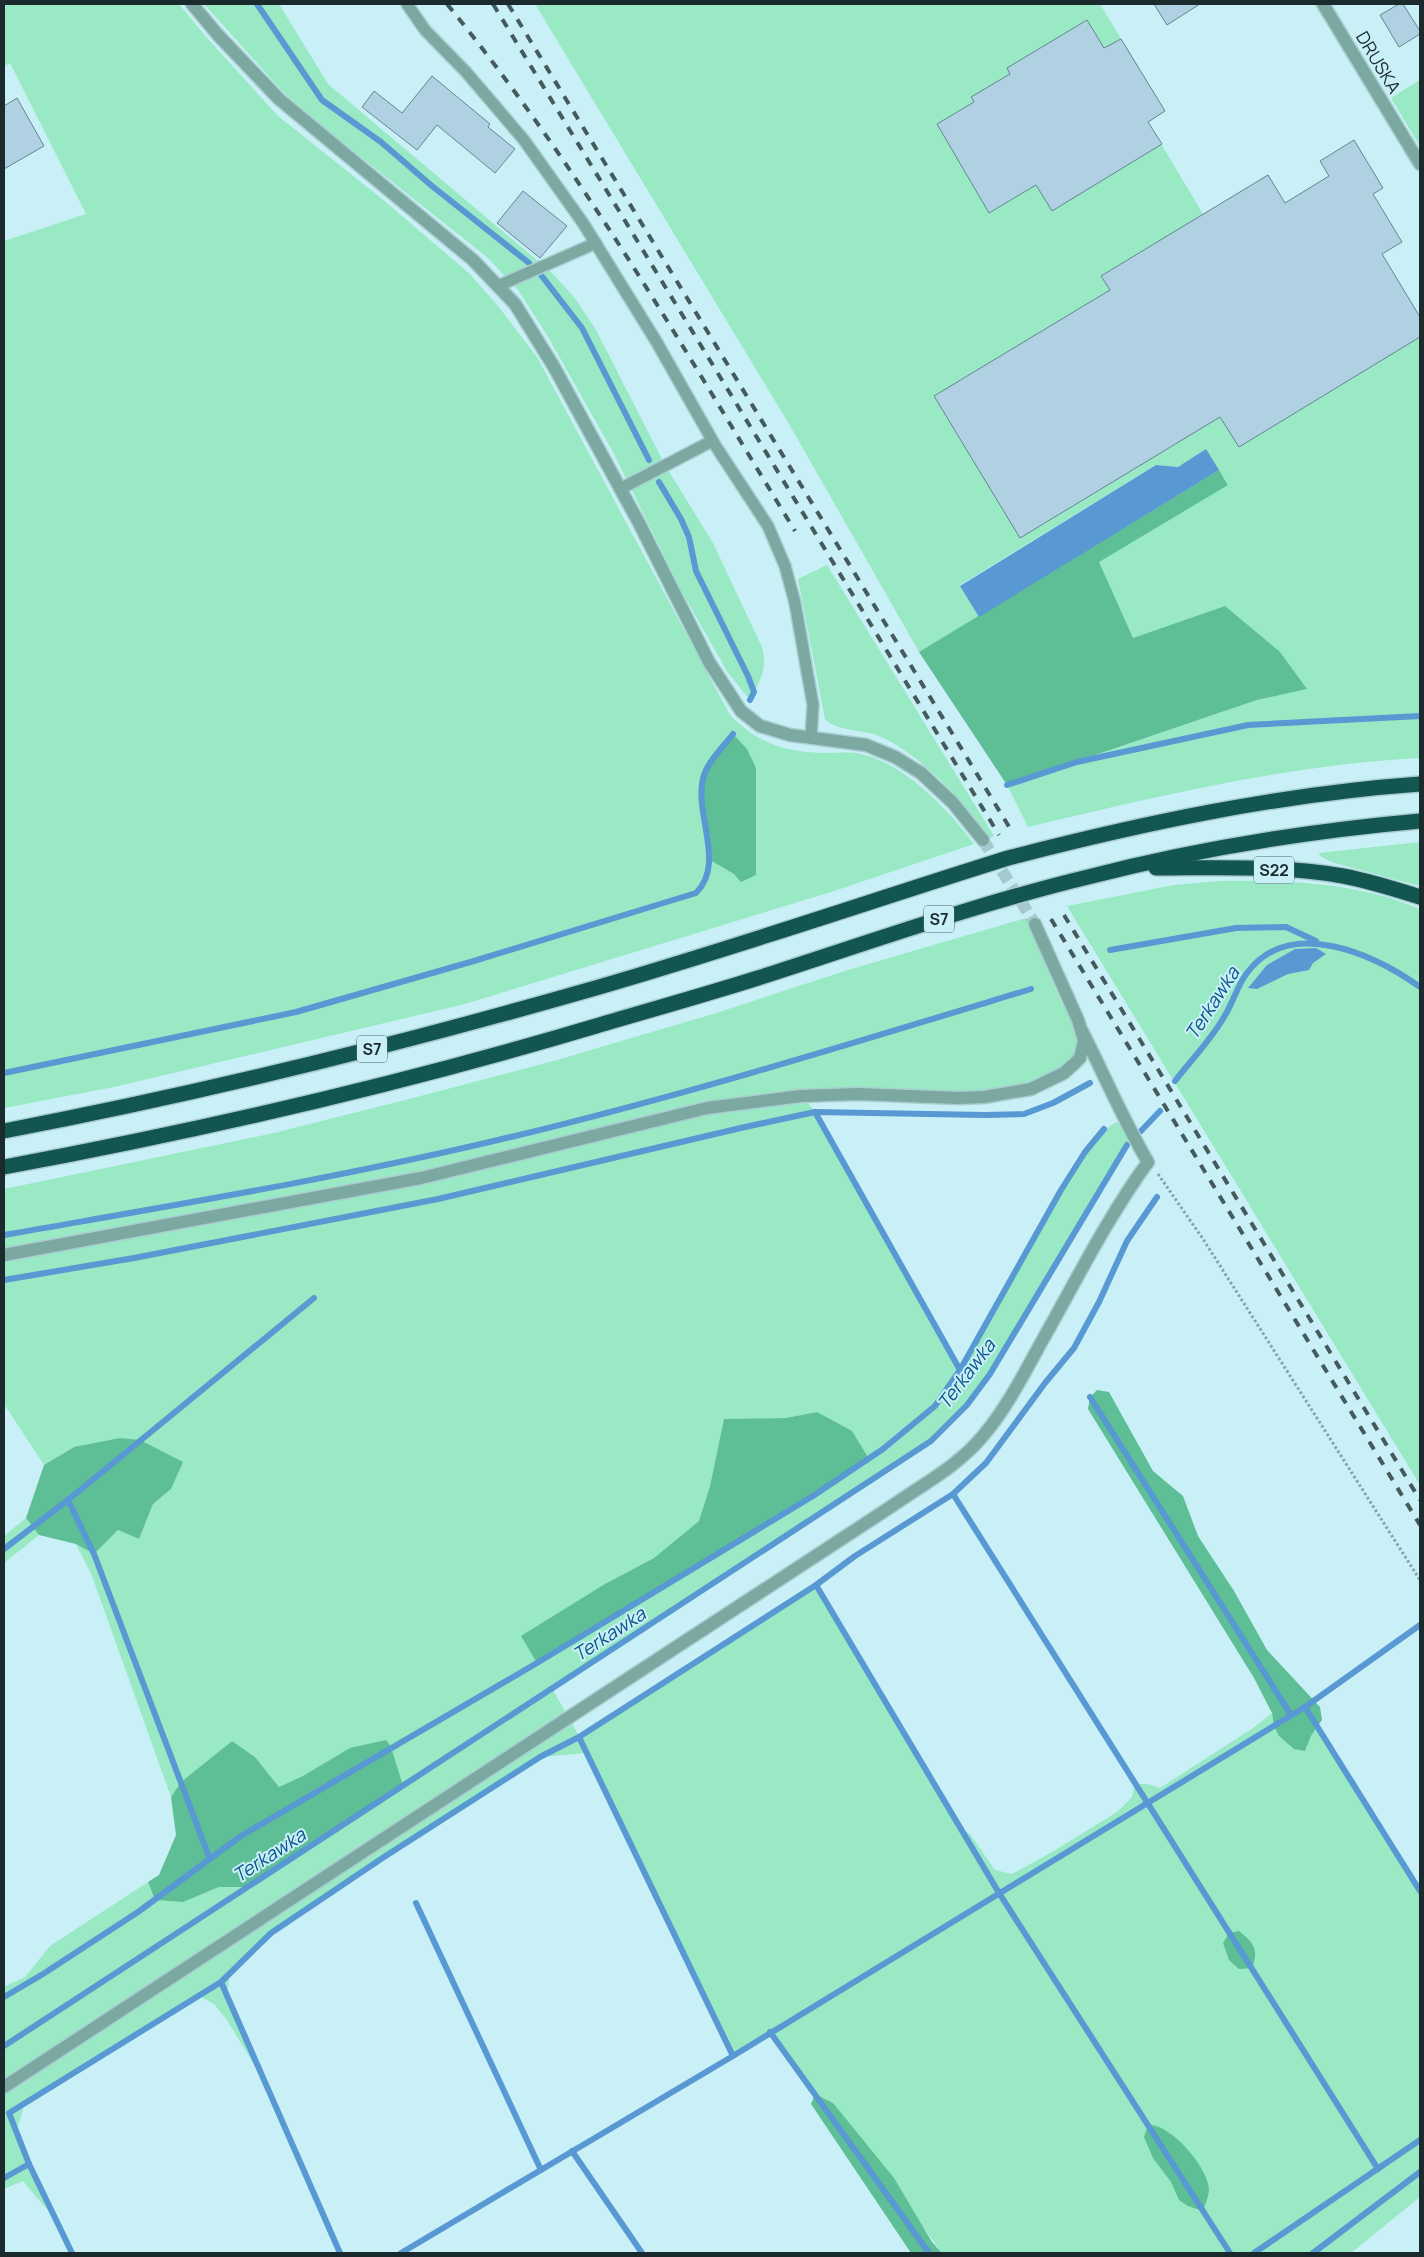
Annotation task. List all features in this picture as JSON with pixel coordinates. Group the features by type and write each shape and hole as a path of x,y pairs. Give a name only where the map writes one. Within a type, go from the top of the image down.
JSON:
{"highway":[{"name":"S7","path":"4,1130 134,1105 416,1038 580,993 998,861 1078,840 1230,807 1308,795 1420,784"},
{"name":"S7","path":"4,1167 108,1148 268,1113 431,1072 590,1028 755,978 974,907 1125,868 1293,835 1420,821"},
{"name":"S22","path":"1125,868 1238,868 1294,871 1343,876 1420,897"}],"street":[{"path":"192,4 279,99 473,260 515,304 554,367 710,662 741,711 760,726 790,735 866,745 896,757 921,773 953,804 983,840"},
{"name":"DRUSKA","path":"1323,4 1420,164"},
{"path":"4,2087 881,1513 960,1458 981,1438 997,1417 1113,1216 1148,1162 1134,1138 1112,1088 1082,1031 1035,924"},
{"path":"4,1255 421,1178 707,1108 801,1096 858,1094 958,1098 984,1097 1031,1089 1064,1073 1075,1063 1083,1048 1082,1031"}],"lane":[{"path":"408,4 426,30 466,72 524,140 596,244 656,341 712,441 768,526 785,566 796,603 813,705 811,738"},
{"path":"498,286 596,244"},
{"path":"620,489 712,441"}],"path":[{"path":"1148,1162 1167,1186 1208,1247 1420,1580"}],"green space":[{"path":"4,4 179,4 207,38 278,116 382,199 470,274 498,306 537,357 730,715 740,725 772,744 808,752 856,753 873,757 890,765 922,788 937,802 974,844 831,892 465,1004 114,1087 4,1108 4,241 86,214 10,63 4,66"},
{"path":"204,4 279,4 328,84 551,272 574,297 596,330 665,465 713,543 762,647 764,662 762,675 750,700 728,673 681,590 613,452 547,335 518,290 488,258 322,126 283,92"},
{"path":"535,4 1100,4 1165,111 1148,122 1203,214 1268,175 1318,258 1382,254 1420,317 1420,758 1321,767 1272,775 1174,793 1028,827 1007,785 1257,700 1307,689 1225,606 1133,638 1098,562 1228,484 1206,450 1178,467 1156,465 960,585 979,617 919,652 789,424"},
{"path":"1420,80 1420,146 1391,98"},
{"path":"1219,470 1228,485 1099,562 1133,638 1225,606 1280,652 1307,689 1257,700 1007,785 919,652"},
{"path":"827,565 994,836 990,838 954,794 910,754 879,736 843,728 825,719 798,579"},
{"path":"733,734 747,749 756,768 756,875 741,882 734,874 710,860 702,800 704,775"},
{"path":"1420,842 1420,886 1331,862 1320,856 1319,853"},
{"path":"1220,881 1271,881 1321,884 1372,893 1420,909 1420,1485 1067,906 1174,885"},
{"path":"1026,918 1062,1004 1078,1020 1082,1031 1075,1063 1008,1093 802,1096 815,1112 960,1369 1057,1194 1079,1160 1103,1132 1116,1122 1128,1126 1134,1138 1127,1145 990,1374 967,1405 931,1441 552,1688 579,1736 816,1585 961,1829 970,1834 995,1870 1012,1874 1117,1812 1132,1797 1135,1784 1148,1784 1160,1788 1253,1728 1272,1713 1274,1726 1305,1750 1311,1736 1318,1727 1420,1891 1420,2197 1351,2253 942,2253 833,2103 815,2094 770,2033 733,2056 586,1753 540,1757 384,1857 271,1933 237,1964 230,1972 227,1996 266,2084 227,2020 214,2004 199,1996 25,2103 16,2132 53,2214 23,2181 4,2189 4,1987 25,1977 50,1946 148,1882 155,1900 183,1902 219,1887 248,1887 303,1776 279,1787 255,1757 232,1741 181,1782 171,1797 92,1576 76,1544 94,1554 118,1530 139,1539 153,1504 171,1489 74,1447 44,1465 4,1404 4,1189 274,1133 413,1098 557,1060 713,1014 848,970","holes":["817,1412 868,1459 605,1584 654,1558 699,1521 710,1486 724,1419 786,1418"]},
{"path":"1097,1390 1109,1392 1153,1471 1183,1496 1198,1536 1234,1591 1267,1650 1320,1707 1322,1720 1311,1736 1305,1751 1294,1749 1279,1736 1274,1726 1272,1713 1254,1678 1088,1409 1090,1397"},
{"path":"817,1412 852,1431 869,1459 813,1496 537,1663 521,1636 605,1584 654,1558 699,1521 710,1486 724,1419 786,1418"},
{"path":"120,1438 140,1440 183,1462 171,1489 153,1504 139,1539 118,1530 94,1554 76,1544 39,1535 26,1518 44,1465 74,1447"},
{"path":"26,1518 39,1535 4,1563 4,1536"},
{"path":"386,1740 391,1747 403,1786 248,1887 219,1887 183,1902 155,1900 148,1882 159,1875 176,1835 171,1797 181,1782 232,1741 255,1757 279,1787 303,1776 350,1748"},
{"path":"1239,1931 1254,1947 1255,1956 1252,1968 1239,1969 1229,1960 1223,1943 1229,1933"},
{"path":"815,2094 833,2103 894,2178 932,2242 942,2253 911,2253 811,2104"},
{"path":"1148,2125 1157,2126 1177,2139 1202,2169 1209,2189 1203,2211 1188,2206 1179,2200 1171,2182 1153,2158 1144,2137"}],"water":[{"path":"1206,449 1219,470 979,617 960,586 1156,465 1178,467"},
{"path":"1316,948 1326,954 1313,963 1309,970 1288,974 1257,989 1248,988 1267,965 1295,949"}],"building":[{"path":"1154,4 1200,4 1167,25"},
{"path":"1399,4 1403,4 1420,34 1399,47 1380,15"},
{"path":"1087,20 1104,48 1121,39 1165,111 1148,122 1162,144 1052,211 1036,185 989,213 937,124 974,102 971,97 1010,74 1007,68"},
{"path":"432,76 490,124 488,127 515,149 495,173 437,125 417,150 362,107 374,91 402,113"},
{"path":"17,98 44,146 4,169 4,106"},
{"path":"1354,140 1383,188 1373,194 1402,242 1382,254 1420,317 1420,337 1239,447 1220,417 1020,538 934,396 1110,290 1101,276 1268,175 1285,203 1329,176 1320,161"},
{"path":"523,191 567,226 540,258 497,223"}],"waterway":[{"path":"257,4 322,100 381,142 432,186 529,263"},
{"path":"541,275 582,328 649,460"},
{"path":"659,482 681,519 689,537 696,571 748,676 754,692 750,700"},
{"path":"1007,785 1077,762 1248,725 1420,716"},
{"path":"4,1073 296,1012 474,961 696,893 705,881 709,867 709,852 701,789 704,775 713,759 733,734"},
{"path":"1110,950 1236,928 1286,927 1316,941"},
{"name":"Terkawka","path":"1175,1081 1219,1025 1247,973 1265,956 1286,946 1309,944 1333,946 1357,953 1380,963 1420,987"},
{"path":"4,1235 388,1165 515,1136 710,1085 1031,989"},
{"path":"4,1280 134,1258 438,1199 815,1112 1024,1114 1053,1103 1090,1083"},
{"name":"Terkawka","path":"1141,1131 1160,1111"},
{"path":"815,1112 960,1370"},
{"path":"4,1997 138,1912 241,1836 537,1663 813,1496 883,1449 935,1406 960,1370 1061,1190 1085,1152 1104,1129"},
{"name":"Terkawka","path":"4,2046 931,1441 967,1405 990,1374 1127,1145"},
{"path":"72,2253 29,2164 9,2113 221,1982 271,1933 384,1857 540,1757 579,1737 816,1585 855,1556 953,1494 986,1463 1045,1383 1074,1348 1099,1302 1127,1241 1157,1197"},
{"path":"4,1549 68,1500 314,1298"},
{"path":"1090,1397 1291,1715"},
{"path":"953,1494 1378,2169"},
{"path":"68,1500 94,1554 210,1859"},
{"path":"816,1585 999,1893 1230,2253"},
{"path":"401,2253 733,2056 1305,1707 1420,1625"},
{"path":"1305,1707 1420,1891"},
{"path":"579,1737 733,2056"},
{"path":"416,1903 541,2170"},
{"path":"221,1982 340,2253"},
{"path":"770,2032 929,2253"},
{"path":"1254,2253 1420,2140"},
{"path":"572,2151 642,2253"},
{"path":"4,2178 29,2164"},
{"path":"1313,2253 1420,2172"}],"tunnel":[{"path":"983,840 1035,924"}],"railway":[{"path":"447,4 496,66 587,195 672,328 795,531"},
{"path":"493,4 999,835"},
{"path":"508,4 1011,830"},
{"path":"1064,915 1420,1500"},
{"path":"1051,919 1420,1525"}]}
